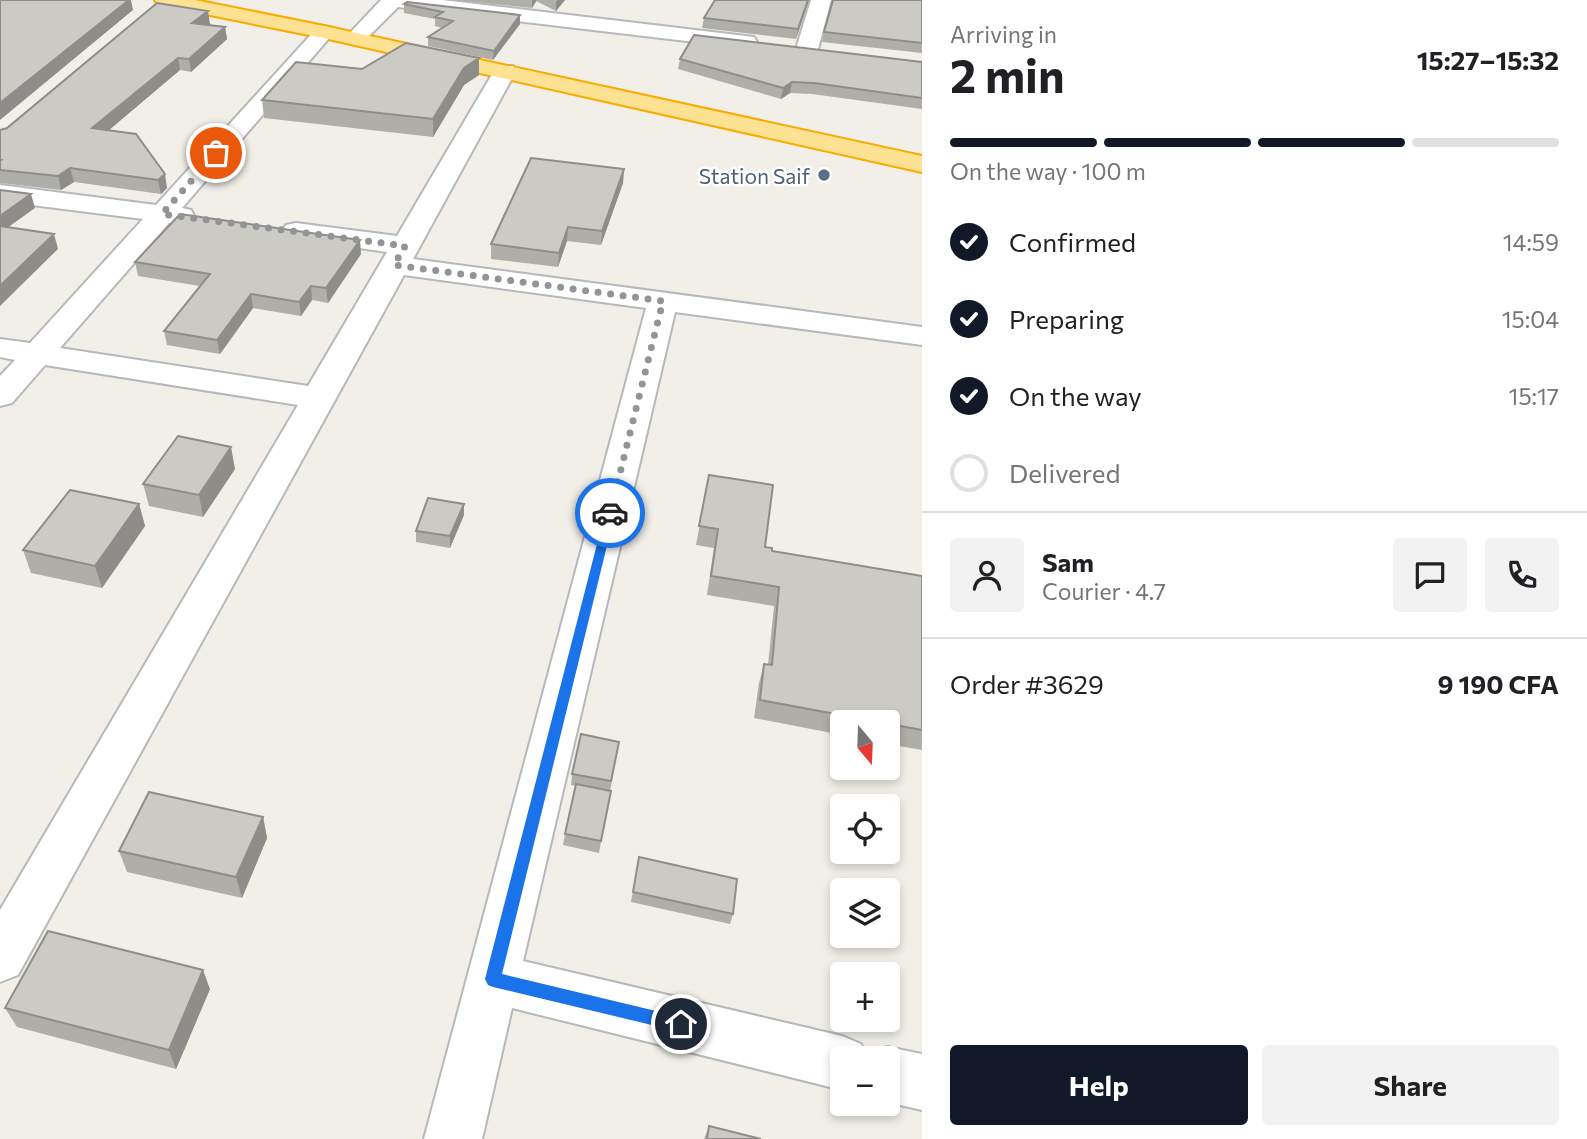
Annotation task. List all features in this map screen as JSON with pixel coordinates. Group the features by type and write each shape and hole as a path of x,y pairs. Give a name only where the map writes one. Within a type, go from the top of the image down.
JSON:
{"highway":[{"path":"160,3 324,32 922,164"}],"street":[{"path":"355,39 393,0 597,16 766,45"},
{"path":"821,0 800,49 832,52"},
{"path":"0,396 324,32"},
{"path":"4,941 505,71"},
{"path":"0,193 202,219"},
{"path":"270,228 400,256 663,301 922,336"},
{"path":"453,1139 663,301"},
{"path":"0,348 319,398"},
{"path":"493,979 830,1060"},
{"path":"900,1077 922,1082"}],"building":[{"path":"0,0 129,0 0,103"},
{"path":"715,0 808,0 798,29 704,18"},
{"path":"833,0 922,0 922,43 824,32"},
{"path":"407,2 520,15 494,51 428,37 453,21 435,17 443,12 404,4"},
{"path":"157,3 208,11 192,23 225,27 189,59 178,58 92,128 136,134 165,174 158,180 70,168 58,176 0,170 0,130 7,128"},
{"path":"694,35 922,62 922,98 814,83 792,82 783,88 680,59"},
{"path":"406,43 479,58 464,68 433,119 262,100 296,62 362,69"},
{"path":"531,158 624,169 602,231 568,227 559,253 491,244"},
{"path":"0,190 31,194 0,216"},
{"path":"180,214 360,240 326,288 311,286 299,302 251,294 217,340 164,331 210,274 135,262"},
{"path":"0,226 54,234 0,286"},
{"path":"178,436 231,447 199,495 143,484"},
{"path":"709,475 773,485 765,547 772,548 772,551 922,576 922,730 900,726 900,710 830,710 830,713 760,700 764,664 772,665 779,587 711,576 718,529 699,526"},
{"path":"70,490 139,504 95,566 23,550"},
{"path":"428,498 464,504 450,536 416,531"},
{"path":"581,734 619,742 611,781 572,774"},
{"path":"576,784 611,791 601,841 565,834"},
{"path":"149,792 263,817 236,877 119,851"},
{"path":"639,857 737,879 733,914 633,892"},
{"path":"48,931 203,970 169,1050 5,1008"},
{"path":"709,1126 761,1139 707,1139"}],"way so far":[{"path":"216,153 162,214 405,246 394,265 663,301 610,513"}],"place":[{"name":"Station Saif","path":"824,175"}],"route":[{"path":"610,513 493,979 681,1024"}]}
